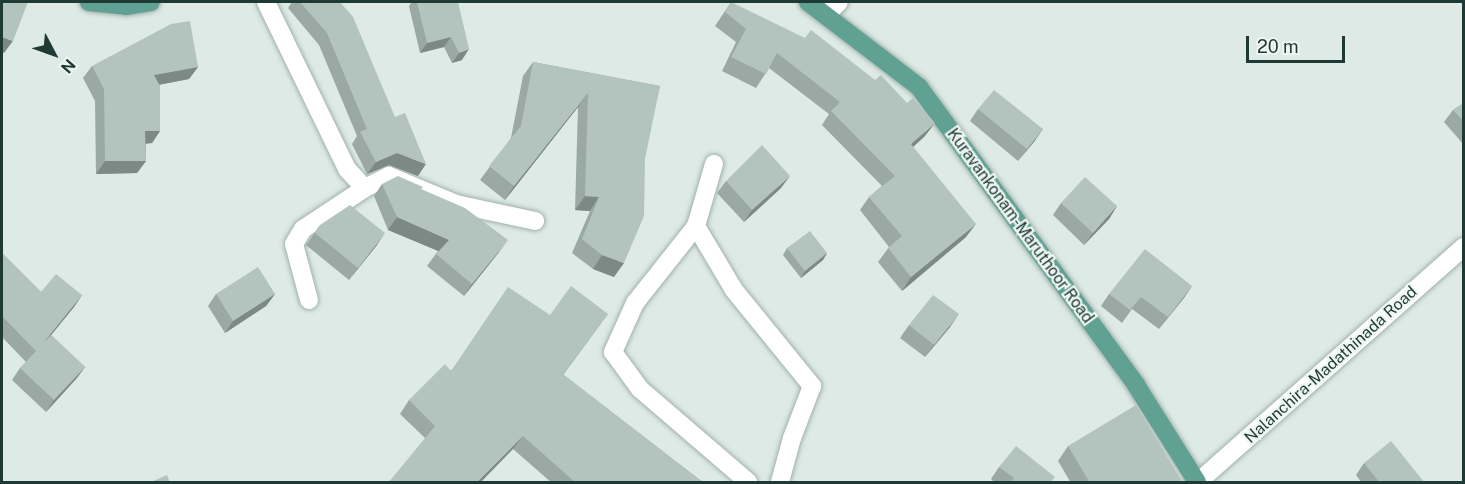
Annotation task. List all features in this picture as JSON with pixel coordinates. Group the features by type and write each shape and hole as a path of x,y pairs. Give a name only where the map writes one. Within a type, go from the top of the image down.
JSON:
{"main road":[{"path":"88,2 126,6 151,2"},
{"name":"Kuravankonam-Maruthoor Road","path":"808,2 920,87 1136,386 1198,483"}],"street":[{"path":"266,2 347,169 365,188"},
{"path":"826,15 839,2"},
{"path":"714,164 696,226 635,303 613,352 640,389 748,483"},
{"path":"309,300 294,244 303,229 338,202 389,176 456,204 535,220"},
{"path":"696,226 734,290 812,386 792,438 780,483"},
{"name":"Nalanchira-Madathinada Road","path":"1198,483 1464,247"}],"building":[{"path":"2,2 28,2 13,41 2,37"},
{"path":"300,2 340,2 353,17 395,117 405,113 426,164 397,153 376,162 360,132 367,129 327,33"},
{"path":"417,2 458,2 469,49 459,53 451,37 427,43"},
{"path":"731,2 805,38 811,30 875,80 881,75 907,103 913,98 935,123 911,144 976,224 911,277 888,248 902,236 869,197 895,176 831,111 840,102 777,53 766,74 731,57 746,29 725,12"},
{"path":"190,21 198,67 154,75 160,86 160,131 145,131 146,161 105,161 104,89 92,66 171,24"},
{"path":"533,62 660,86 645,159 644,216 624,263 602,255 582,239 599,197 585,196 588,93 514,186 489,166 521,126"},
{"path":"994,90 1043,129 1027,149 978,109"},
{"path":"1464,103 1464,122 1453,110"},
{"path":"762,145 790,176 752,210 726,181"},
{"path":"398,176 423,187 421,189 465,208 508,240 472,284 436,254 449,240 397,217 382,184"},
{"path":"1085,177 1117,206 1093,233 1061,203"},
{"path":"350,205 385,233 358,268 315,233 320,225"},
{"path":"810,231 827,253 805,271 787,248"},
{"path":"1145,249 1192,286 1168,317 1141,297 1130,310 1109,294"},
{"path":"2,253 41,292 56,274 82,295 44,342 51,335 85,367 54,400 20,368 36,351 2,316"},
{"path":"258,267 275,294 233,321 216,294"},
{"path":"571,286 608,314 563,374 704,483 576,483 523,436 476,483 388,483 435,426 409,400 445,364 451,371 508,287 550,315"},
{"path":"933,295 959,314 934,345 909,325"},
{"path":"1136,405 1183,483 1090,483 1068,446"},
{"path":"1391,441 1425,483 1380,483 1364,463"},
{"path":"1016,446 1055,477 1050,483 1011,483 1014,478 999,467"},
{"path":"167,475 170,483 149,483"}]}
